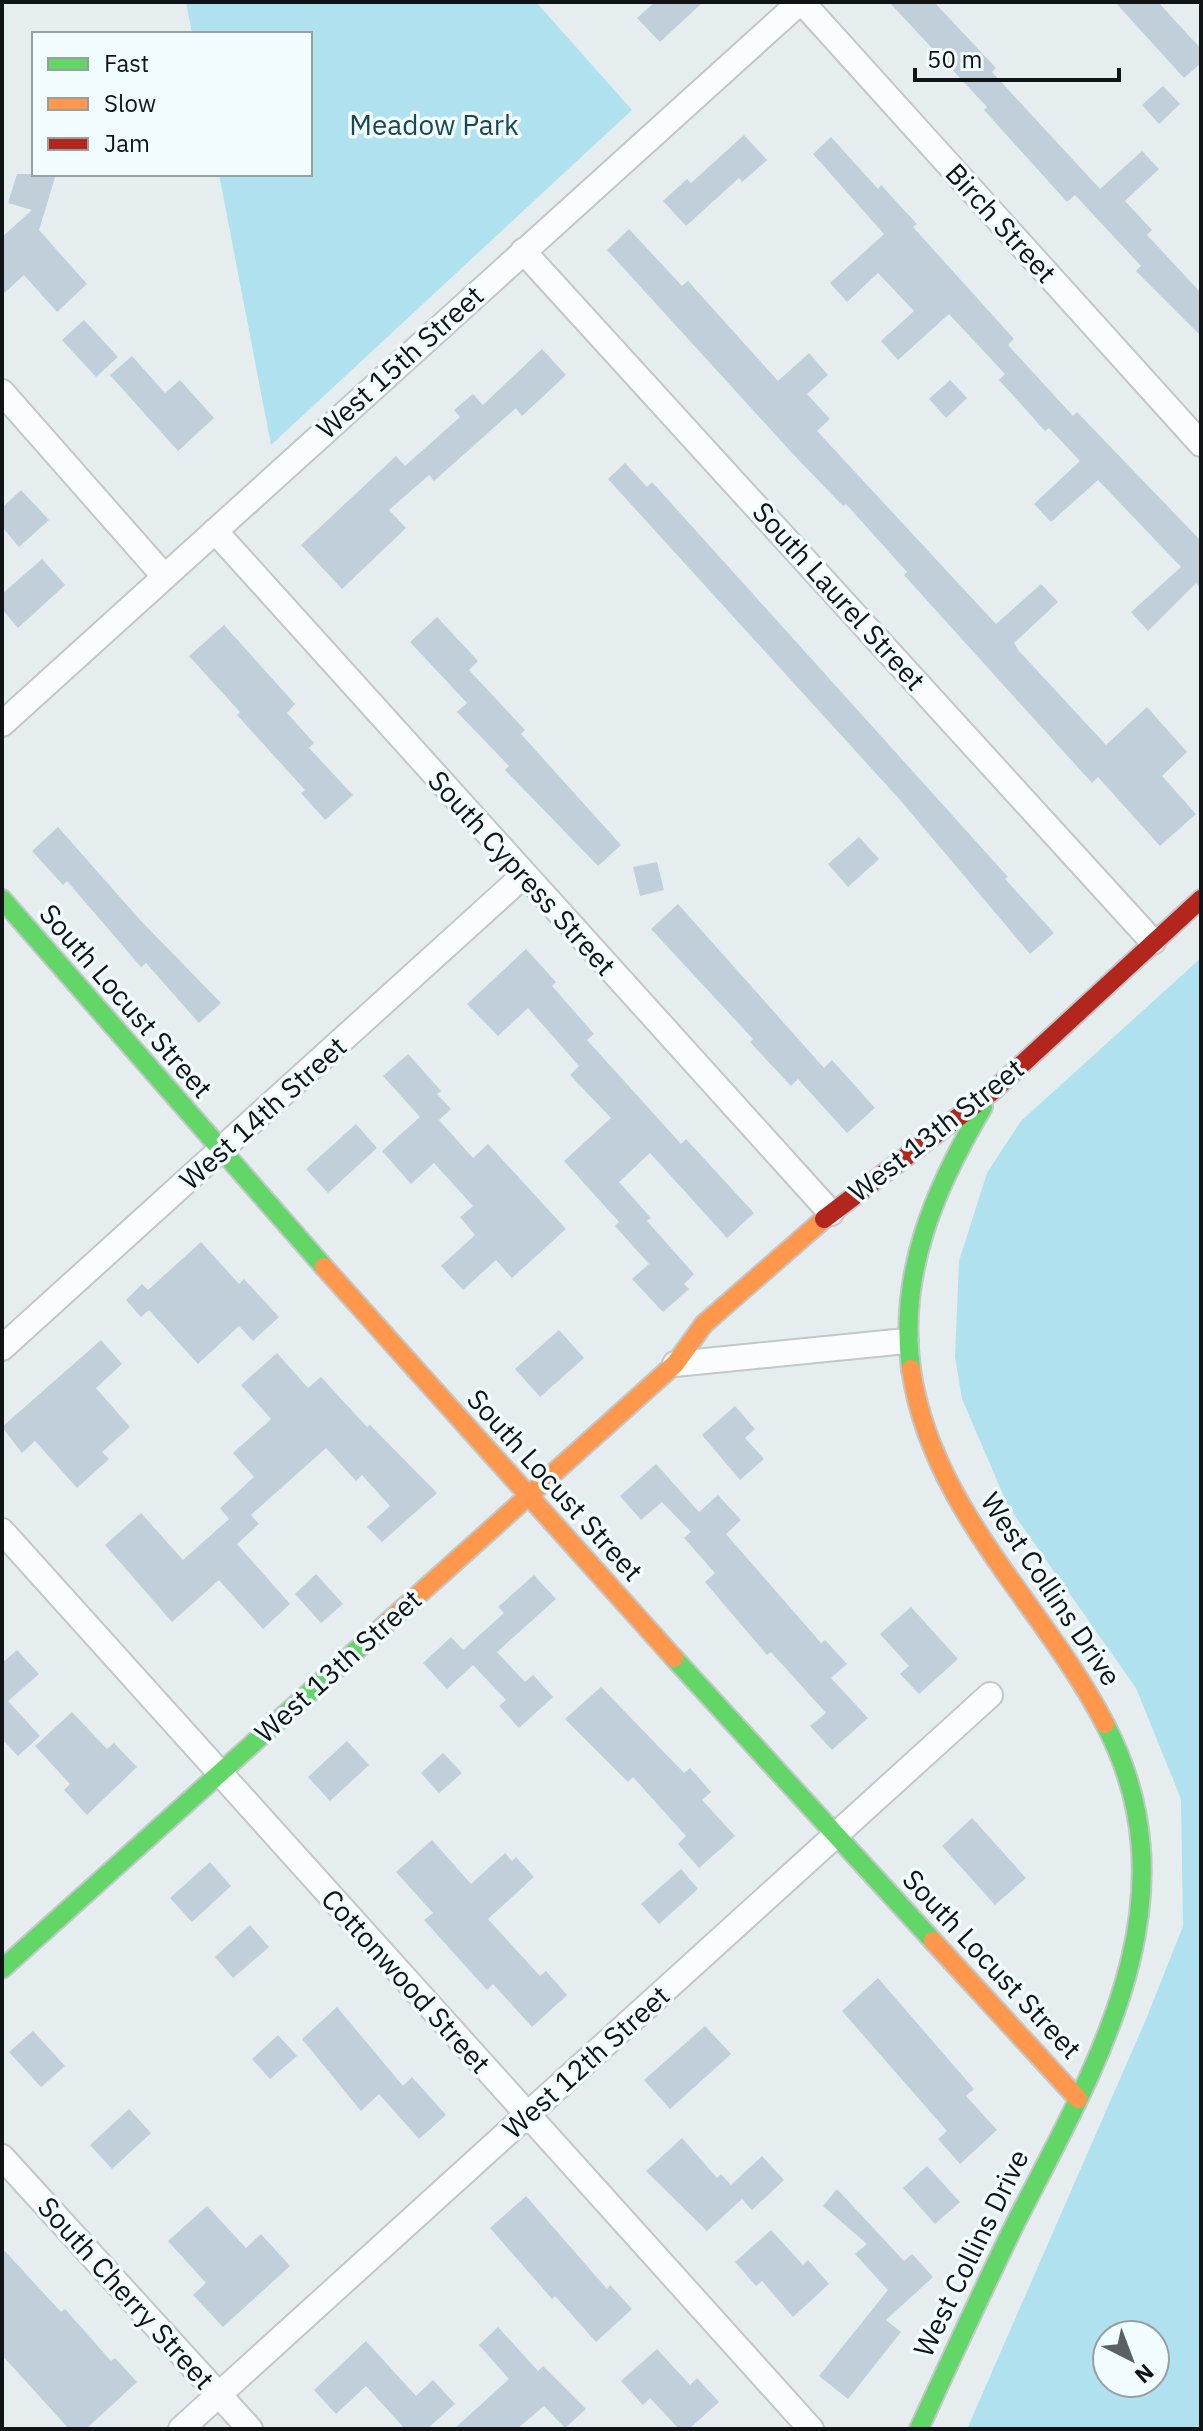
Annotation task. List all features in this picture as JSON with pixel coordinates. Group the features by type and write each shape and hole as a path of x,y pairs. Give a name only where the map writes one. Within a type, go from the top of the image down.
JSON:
{"street":[{"name":"West 15th Street","path":"2,724 801,2"},
{"name":"Birch Street","path":"801,2 1201,444"},
{"name":"South Laurel Street","path":"523,251 1153,942"},
{"path":"2,392 164,576"},
{"name":"South Cypress Street","path":"215,531 523,876 831,1213"},
{"name":"West 14th Street","path":"2,1348 523,876"},
{"name":"South Locust Street","path":"2,899 220,1152 526,1495 1078,2099"},
{"name":"West 13th Street","path":"2,1969 675,1364 704,1324 831,1213 994,1090 1201,899"},
{"name":"West Collins Drive","path":"919,2429 978,2298 1078,2099 1119,2008 1138,1933 1140,1847 1124,1765 1091,1692 954,1496 923,1421 906,1341 906,1310 924,1221 958,1145 994,1090"},
{"path":"675,1364 906,1341"},
{"name":"Cottonwood Street","path":"2,1531 811,2429"},
{"name":"West 12th Street","path":"181,2429 990,1695"},
{"name":"South Cherry Street","path":"2,2157 250,2429"}],"green space":[{"name":"Meadow Park","path":"186,2 536,2 632,110 271,445 219,176 312,176 312,32 192,32"},
{"path":"1201,958 1201,2429 967,2429 1147,2017 1183,1926 1181,1799 1136,1688 1008,1506 962,1399 955,1357 959,1261 987,1173 1021,1121"}],"building":[{"path":"655,2 703,2 660,42 637,18"},
{"path":"889,2 934,2 996,68 992,72 1100,189 1142,151 1159,169 1125,201 1152,230 1147,235 1201,293 1201,336 1136,271 1141,266 1075,195 1067,202 984,110 987,107"},
{"path":"1115,2 1158,2 1201,49 1201,63 1184,78"},
{"path":"1163,86 1180,104 1159,124 1142,105"},
{"path":"744,135 767,160 742,182 739,178 686,226 663,201 687,179 691,183"},
{"path":"831,137 878,189 881,185 917,224 913,227 1014,339 1008,345 1073,416 1077,412 1201,541 1201,589 1196,583 1148,631 1131,612 1181,567 1098,480 1051,522 1034,504 1080,461 1049,428 1045,431 999,380 1005,374 949,314 898,360 881,341 914,311 878,273 847,302 830,283 884,234 813,154"},
{"path":"17,174 55,176 39,230 87,284 57,312 24,275 2,295 2,237 32,210 8,203"},
{"path":"629,229 682,286 688,281 778,381 809,353 828,375 807,394 830,419 817,431 996,624 1041,584 1058,602 1014,643 1019,651 1106,745 1147,707 1187,752 1162,776 1196,814 1160,846 1098,777 1092,783 904,575 907,572 846,504 843,506 792,453 607,250"},
{"path":"84,320 118,357 96,377 62,340"},
{"path":"542,349 566,375 522,416 516,408 434,481 429,475 389,510 406,528 342,589 301,545 396,456 405,466 460,417 454,410 473,394 483,405"},
{"path":"132,356 165,393 180,380 214,418 178,451 110,375"},
{"path":"950,380 967,398 946,418 929,399"},
{"path":"625,463 647,487 652,482 1008,877 1005,879 1054,933 1030,954 901,801 608,479"},
{"path":"21,490 49,520 19,547 2,527 2,508"},
{"path":"42,559 65,585 18,628 2,609 2,594"},
{"path":"437,617 478,661 469,670 525,730 521,734 621,845 598,866 505,770 509,766 457,712 467,703 410,642"},
{"path":"224,625 295,704 287,713 314,743 309,748 353,795 325,820 301,793 305,790 189,656"},
{"path":"58,827 141,921 221,1003 199,1023 146,963 141,967 67,881 63,885 32,851"},
{"path":"859,837 879,859 848,887 828,864"},
{"path":"657,862 664,890 640,896 633,867"},
{"path":"678,904 824,1068 832,1060 875,1108 847,1133 798,1079 791,1086 750,1042 753,1039 651,929"},
{"path":"526,949 556,982 552,986 594,1034 587,1040 681,1144 686,1139 754,1213 727,1238 650,1153 619,1182 651,1218 647,1221 694,1274 684,1284 689,1289 663,1312 632,1279 649,1264 615,1226 619,1222 564,1161 611,1118 570,1075 579,1066 528,1008 498,1036 467,1004"},
{"path":"408,1054 441,1091 437,1094 451,1109 439,1120 473,1158 488,1144 566,1229 512,1278 496,1260 463,1290 441,1266 475,1235 460,1217 473,1206 434,1163 411,1184 382,1151 420,1117 383,1076"},
{"path":"356,1124 377,1148 328,1193 306,1169"},
{"path":"201,1242 239,1284 244,1279 279,1317 253,1341 239,1326 198,1364 149,1310 141,1317 126,1300 142,1284 148,1290"},
{"path":"559,1330 584,1358 540,1397 515,1369"},
{"path":"101,1340 122,1364 96,1388 130,1427 102,1452 109,1459 77,1488 35,1441 22,1453 2,1427"},
{"path":"277,1353 308,1388 321,1377 367,1427 370,1425 437,1493 382,1542 367,1527 390,1506 362,1475 356,1481 326,1448 251,1515 259,1524 237,1544 290,1604 263,1629 219,1580 172,1622 105,1545 141,1513 183,1560 229,1519 220,1508 254,1477 233,1453 271,1419 241,1385"},
{"path":"735,1406 755,1429 745,1438 764,1459 740,1480 702,1435"},
{"path":"656,1464 699,1512 718,1495 741,1520 726,1534 821,1643 825,1640 847,1664 831,1678 868,1718 832,1750 810,1726 826,1713 771,1652 767,1655 705,1582 715,1573 684,1538 691,1532 662,1502 641,1520 620,1496"},
{"path":"316,1574 343,1604 321,1623 295,1594"},
{"path":"534,1575 556,1599 497,1652 525,1682 533,1675 553,1697 519,1728 499,1706 506,1700 473,1665 447,1689 423,1663 451,1637 463,1650 504,1613 498,1607"},
{"path":"911,1607 958,1659 919,1694 900,1674 909,1666 880,1634"},
{"path":"17,1650 39,1674 8,1701 40,1736 18,1756 2,1739 2,1663"},
{"path":"601,1687 684,1773 690,1768 711,1792 702,1800 735,1836 699,1868 678,1844 686,1836 633,1777 628,1782 565,1719"},
{"path":"72,1712 107,1749 114,1743 137,1767 87,1815 64,1790 70,1784 35,1746"},
{"path":"347,1741 369,1765 330,1801 308,1777"},
{"path":"443,1753 462,1773 439,1793 421,1773"},
{"path":"972,1818 1026,1878 995,1905 942,1846"},
{"path":"432,1840 471,1884 505,1853 512,1861 516,1857 534,1877 488,1919 540,1976 546,1971 567,1995 532,2027 493,1984 487,1990 424,1920 433,1913 396,1872"},
{"path":"210,1862 231,1886 192,1922 170,1898"},
{"path":"681,1869 698,1889 659,1924 641,1904"},
{"path":"250,1925 269,1947 233,1978 215,1957"},
{"path":"878,1978 974,2089 966,2096 997,2130 960,2164 938,2139 947,2131 842,2011"},
{"path":"337,2007 403,2086 412,2077 446,2115 419,2139 379,2094 361,2111 302,2039"},
{"path":"705,2026 731,2054 670,2109 644,2080"},
{"path":"33,2031 65,2066 41,2087 9,2052"},
{"path":"278,2035 297,2056 270,2079 252,2059"},
{"path":"129,2109 151,2133 112,2169 90,2145"},
{"path":"682,2138 717,2178 721,2174 731,2185 762,2156 784,2180 752,2210 742,2199 707,2231 646,2171"},
{"path":"927,2166 960,2202 935,2224 903,2188"},
{"path":"837,2189 904,2261 912,2254 933,2277 886,2320 901,2332 848,2399 819,2376 888,2290 855,2254 867,2244 823,2206"},
{"path":"526,2196 607,2289 610,2285 632,2309 596,2342 555,2296 552,2299 490,2228"},
{"path":"207,2206 246,2248 261,2234 290,2266 223,2327 193,2295 206,2283 168,2241"},
{"path":"771,2230 803,2265 808,2260 829,2284 793,2317 762,2281 756,2286 735,2262"},
{"path":"2,2248 61,2312 65,2309 111,2361 115,2358 137,2382 86,2429 69,2429 2,2355"},
{"path":"498,2327 538,2371 543,2366 586,2409 565,2428 544,2406 517,2429 454,2429 509,2379 479,2345"},
{"path":"366,2341 416,2396 433,2380 455,2404 427,2429 405,2429 366,2386 336,2414 314,2390"},
{"path":"657,2349 690,2385 697,2378 719,2402 689,2429 679,2429 650,2398 643,2405 621,2381"}],"traffic: fast":[{"path":"2,899 324,1267"},
{"path":"911,1369 908,1334 910,1299 924,1232 950,1169 983,1107"},
{"path":"2,1969 368,1640"},
{"path":"674,1658 933,1941"},
{"path":"919,2429 1004,2246 1077,2101 1104,2041 1126,1980 1139,1917 1141,1854 1131,1789 1105,1724"}],"traffic: slow":[{"path":"368,1640 675,1364 704,1324 824,1219"},
{"path":"324,1267 674,1658"},
{"path":"911,1369 923,1420 941,1467 965,1511 1080,1680 1105,1724"},
{"path":"933,1941 1078,2099"}],"traffic: jam":[{"path":"824,1219 994,1090 1201,899"}]}
